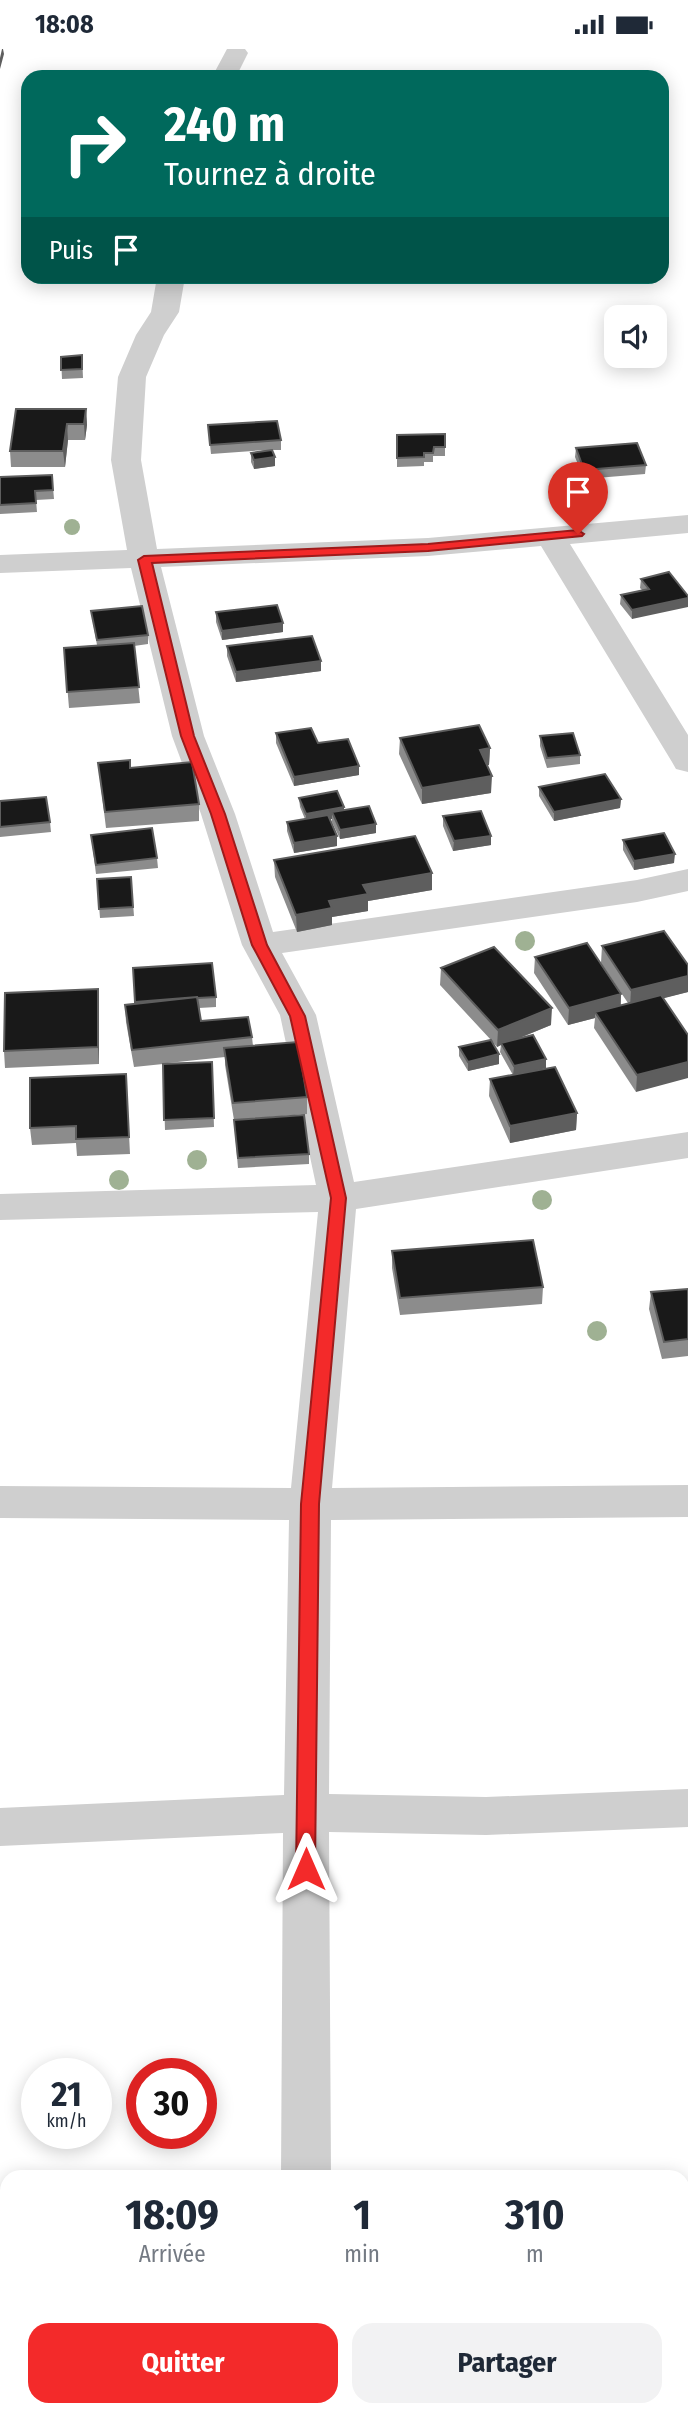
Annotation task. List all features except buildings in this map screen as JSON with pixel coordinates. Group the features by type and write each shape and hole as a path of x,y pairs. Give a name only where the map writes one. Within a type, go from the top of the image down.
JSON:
{"street":[{"path":"228,70 236,53"},
{"path":"171,284 165,312 150,335 132,377 127,421 126,460 144,560 187,736 218,814 260,945 298,1016 338,1198 310,1504 306,1813 306,2170"},
{"path":"0,564 428,547 688,524"},
{"path":"550,536 688,762"},
{"path":"260,945 637,891 688,880"},
{"path":"0,1207 338,1198 688,1145"},
{"path":"0,1502 310,1504 688,1501"},
{"path":"0,1827 306,1813 486,1816 688,1808"}],"route":[{"path":"306,1869 310,1504 338,1198 298,1016 260,945 218,814 187,736 144,560 428,547 578,534"}]}
